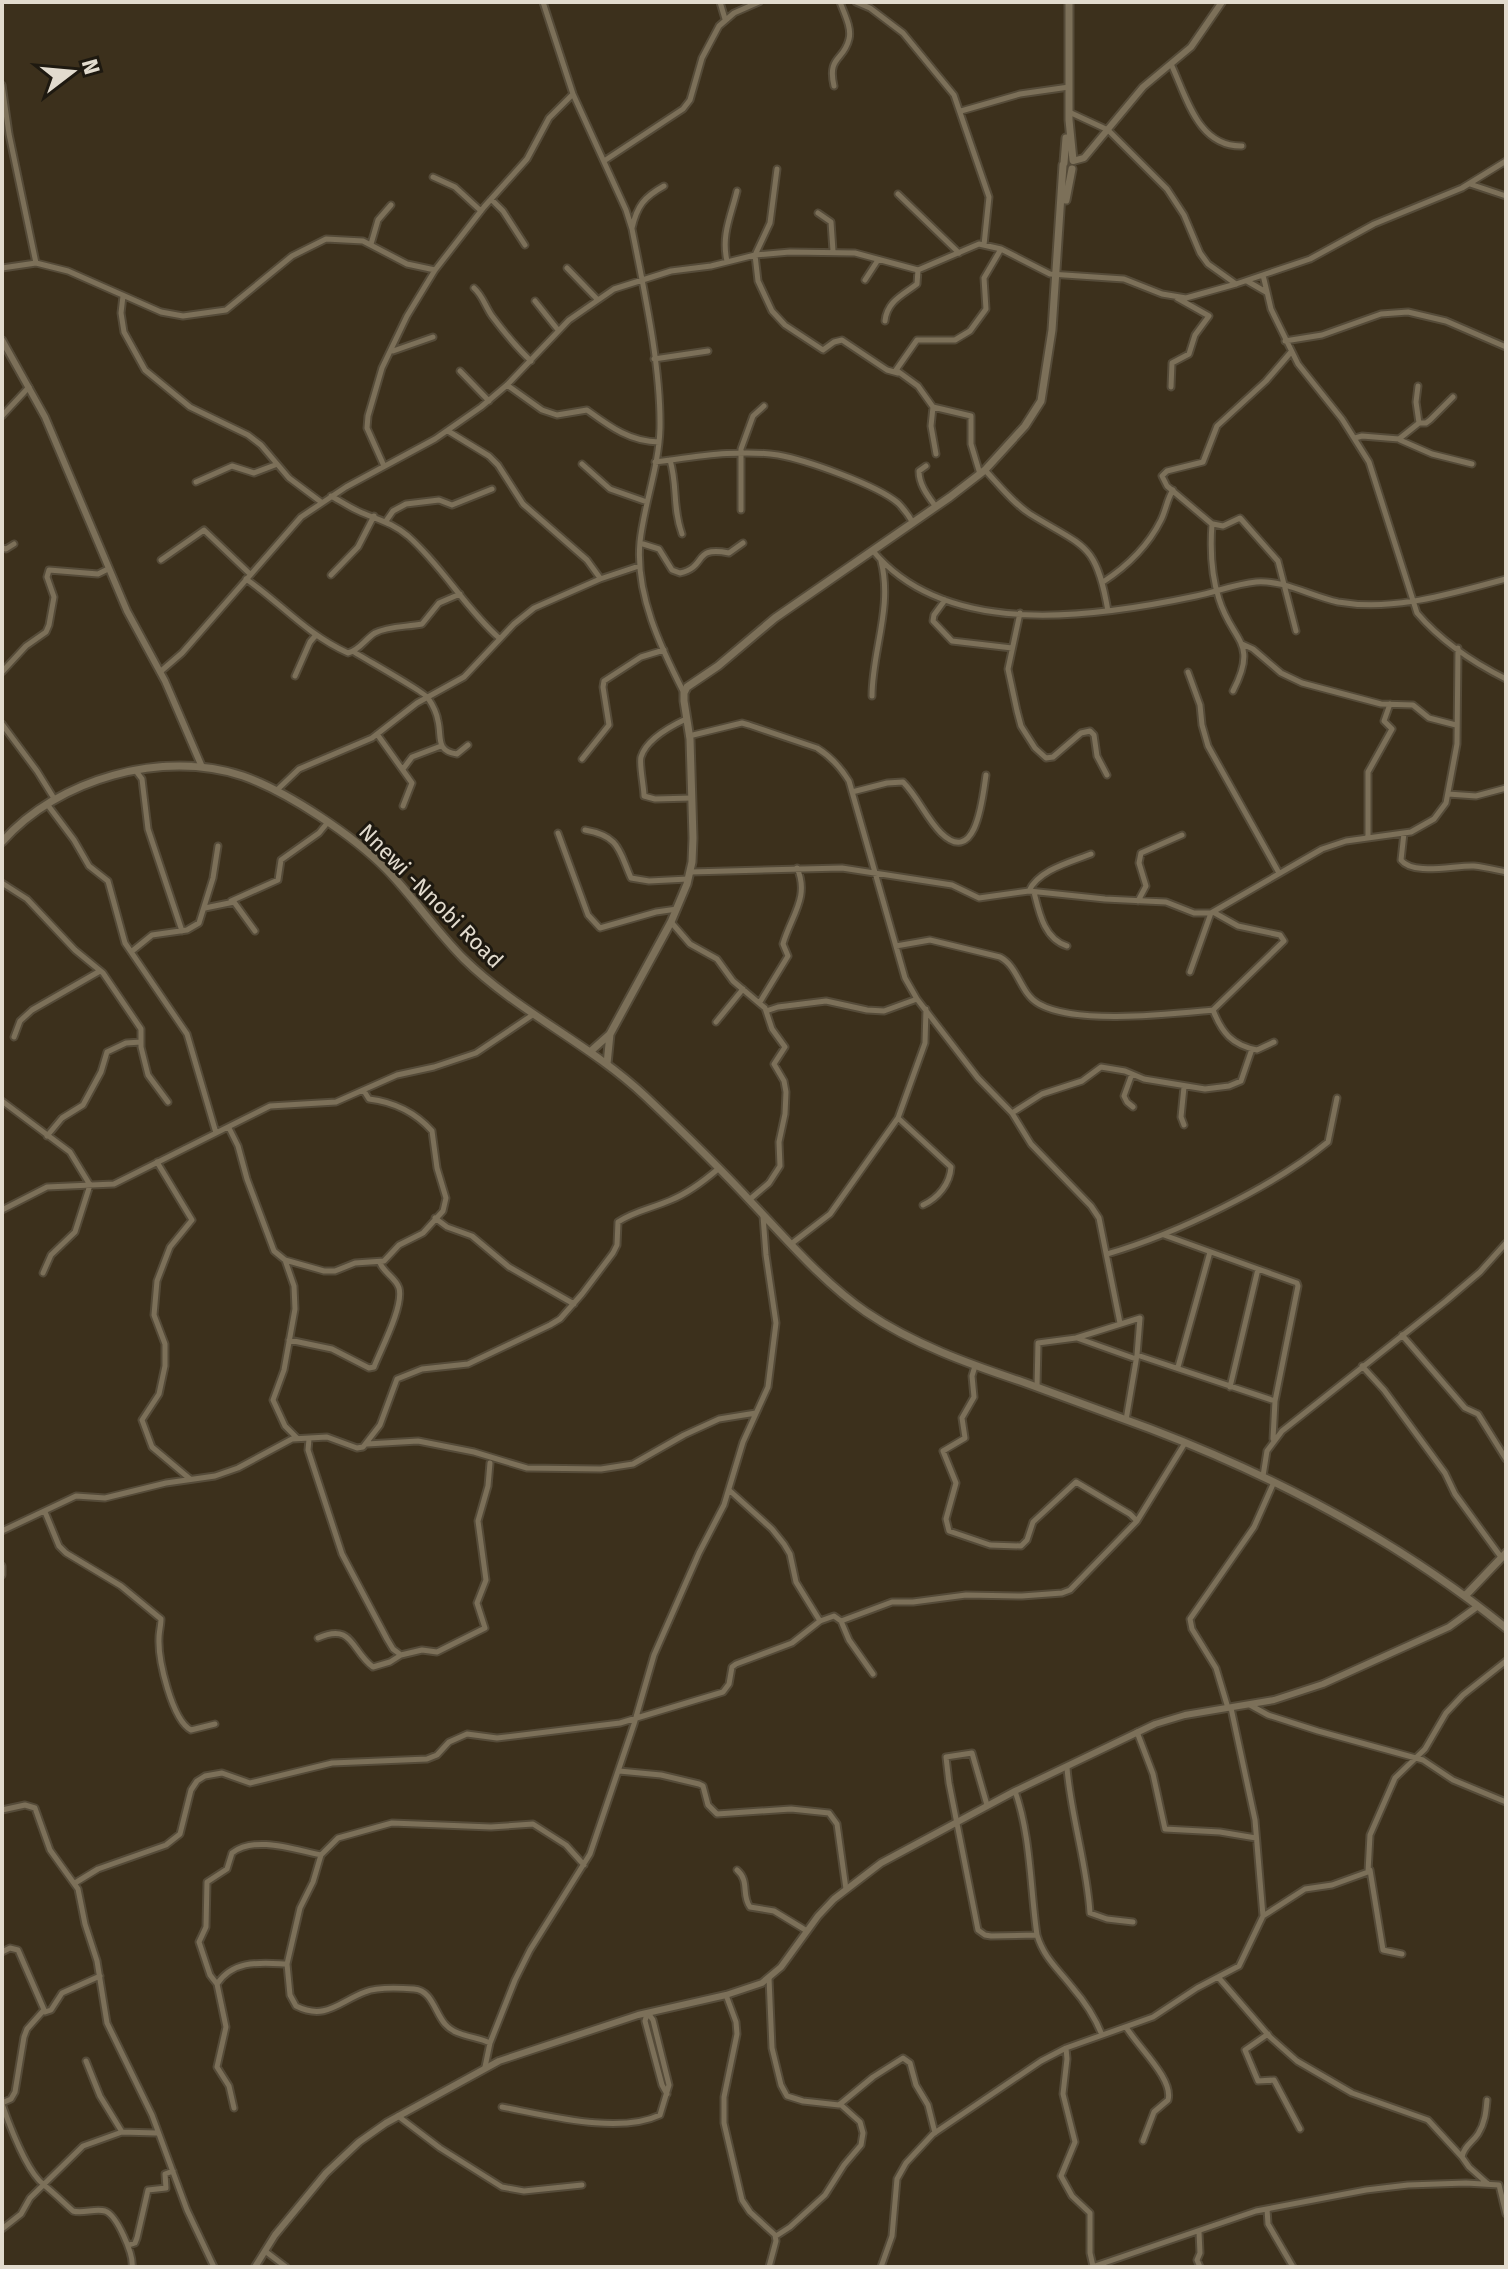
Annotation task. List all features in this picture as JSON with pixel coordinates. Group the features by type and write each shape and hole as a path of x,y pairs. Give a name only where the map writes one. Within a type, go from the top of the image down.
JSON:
{"main road":[{"path":"591,1051 610,1034 671,922 689,875 693,838 684,693 687,687 718,666 775,618 982,472 1025,426 1041,401 1049,361 1060,221 1070,164 1069,2"},
{"name":"Nnewi -Nnobi Road","path":"2,842 14,829 51,802 93,782 136,771 166,766 202,767 248,778 275,792 328,822 362,846 468,962 534,1014 591,1051 644,1095 842,1294 869,1315 925,1345 975,1366 1185,1443 1305,1495 1426,1569 1506,1628"},
{"path":"607,1064 610,1034"},
{"path":"1465,1596 1504,1555"}],"street":[{"path":"543,2 573,94 632,229 659,392 659,442 640,543 639,566 646,602 684,693"},
{"path":"720,2 725,19"},
{"path":"604,161 683,109 690,100 702,58 725,19 759,2"},
{"path":"834,86 832,67 850,37 840,2"},
{"path":"856,2 870,8 903,33 948,85 961,111 989,197 984,245"},
{"path":"1070,164 1077,168 1143,87 1191,47 1222,2"},
{"path":"1171,64 1203,132 1226,146 1242,146"},
{"path":"2,85 36,263"},
{"path":"961,111 1020,94 1069,87"},
{"path":"384,466 367,422 377,381 407,316 435,270 527,159 549,118 573,94"},
{"path":"1069,116 1108,130 1167,189 1178,204 1195,244 1208,264 1236,284"},
{"path":"1176,298 1201,295 1310,259 1374,224 1441,198 1506,161"},
{"path":"777,169 770,223 755,255 758,281 765,299 785,325 823,350 837,340 847,342 887,370 918,386 933,407 971,416 971,444 982,472 1022,508 1064,532 1090,553 1103,582 1108,611"},
{"path":"433,177 455,187 481,211"},
{"path":"1469,184 1506,196"},
{"path":"632,229 640,203 664,186"},
{"path":"727,261 725,231 737,191"},
{"path":"898,194 959,253"},
{"path":"491,199 503,211 525,245"},
{"path":"371,244 378,220 391,205"},
{"path":"818,213 831,222 833,251"},
{"path":"2,268 36,263 68,271 168,314 216,313 233,306 292,256 315,243 336,238 371,244 407,264 435,270"},
{"path":"160,672 188,647 290,527 311,509 448,431 489,401 558,330 597,299 614,289 671,271 755,255 833,251 855,253 918,270 969,247 984,245 1001,249 1042,271 1057,275 1124,279 1176,298 1209,316 1195,335 1189,354 1172,363 1171,387"},
{"path":"898,373 896,367 917,340 946,342 970,331 986,309 984,278 1001,249"},
{"path":"865,280 878,260"},
{"path":"567,268 597,299"},
{"path":"885,321 893,301 917,284 918,270"},
{"path":"1263,275 1271,309 1291,352 1355,438 1374,473 1413,602 1427,624 1506,679"},
{"path":"1246,281 1268,293"},
{"path":"474,288 511,343 531,361"},
{"path":"123,296 121,313 124,332 145,370 190,407 248,435 261,445 275,465 321,502"},
{"path":"535,301 558,330"},
{"path":"1285,341 1322,335 1381,314 1408,312 1446,321 1506,347"},
{"path":"391,351 433,337"},
{"path":"2,340 30,386 66,463 108,569 160,672 202,767"},
{"path":"654,359 708,351"},
{"path":"1291,352 1266,381 1217,426 1203,462 1167,471 1162,476 1163,482 1212,524 1223,526 1238,518 1243,520 1278,561 1296,631"},
{"path":"460,371 489,401"},
{"path":"507,385 542,410 557,415 587,410 612,429 630,437 659,442"},
{"path":"2,416 30,386"},
{"path":"1418,386 1416,402 1419,423"},
{"path":"1399,439 1419,423 1430,420 1453,397"},
{"path":"741,510 741,454 753,416 764,406"},
{"path":"933,407 931,426 936,454"},
{"path":"448,431 479,449 498,465 523,504 587,560 600,579"},
{"path":"1355,438 1399,439 1432,454 1472,464"},
{"path":"655,462 723,453 781,455 885,494 913,523"},
{"path":"670,460 675,479 673,502 682,534"},
{"path":"582,464 610,489 647,502"},
{"path":"196,482 232,466 254,473 275,465"},
{"path":"926,466 918,476 936,507"},
{"path":"386,521 399,506 439,500 452,505 492,489"},
{"path":"1103,582 1120,570 1148,541 1160,522 1173,490"},
{"path":"304,491 311,509"},
{"path":"331,496 358,511 386,521 424,551 483,624 499,638"},
{"path":"331,575 358,547 374,516"},
{"path":"1212,524 1210,556 1217,591 1245,652 1245,662 1233,691"},
{"path":"161,560 204,530 273,597 285,613 348,653 354,652 375,633 422,624 439,603 460,594"},
{"path":"640,543 659,549 672,570 680,573 695,567 709,550 729,553 743,543"},
{"path":"2,548 14,544"},
{"path":"873,551 906,580 945,600 982,609 1020,613 1081,615 1257,582 1283,584 1340,602 1413,602 1506,579"},
{"path":"872,696 886,583 881,560"},
{"path":"275,792 299,769 377,734 428,697 464,677 499,638 534,608 600,579 639,566"},
{"path":"2,672 26,646 46,632 54,597 47,577 49,570 98,574 108,569"},
{"path":"945,600 933,621 952,641 1012,648"},
{"path":"1020,613 1008,669 1017,711 1027,738 1040,755 1053,757 1081,733 1090,731 1094,735 1097,756 1107,775"},
{"path":"295,676 316,635"},
{"path":"1241,644 1253,649 1281,673 1302,683 1390,704 1413,705 1429,718 1456,726"},
{"path":"585,830 610,838 622,854 631,878 658,881 689,875 842,868 952,885 979,898 1032,891 1166,902 1194,913 1212,912 1333,844 1404,833 1434,819 1446,803 1457,744 1458,648"},
{"path":"582,759 609,725 604,681 632,662 664,650"},
{"path":"354,652 428,697 439,722 441,746"},
{"path":"1188,672 1200,705 1208,746 1279,873"},
{"path":"1368,839 1366,778 1372,761 1392,729 1384,721 1390,704"},
{"path":"686,719 661,734 643,754 641,761 644,796 655,799 692,798"},
{"path":"689,736 742,723 817,748 844,774 852,792 905,978 917,999 978,1078 1012,1113 1045,1161 1091,1206 1099,1218 1120,1323"},
{"path":"2,724 89,866 108,881 122,935 187,1034 216,1133"},
{"path":"377,734 412,785 403,806"},
{"path":"441,746 453,754 461,752 468,745"},
{"path":"403,769 412,757 441,746"},
{"path":"136,771 142,779 148,829 182,931"},
{"path":"852,792 903,782 942,834 954,841 961,841 969,838 977,826 986,775"},
{"path":"1448,794 1476,796 1506,788"},
{"path":"204,908 231,901 278,880 281,860 319,833 328,822"},
{"path":"558,833 588,915 600,928 641,915 677,909"},
{"path":"1404,833 1401,860 1405,865 1415,868 1474,866 1506,872"},
{"path":"1138,901 1146,886 1139,863 1141,853 1182,835"},
{"path":"131,952 152,935 182,931 199,923 213,878 218,846"},
{"path":"1067,946 1058,943 1047,931 1032,891 1036,880 1091,854"},
{"path":"760,1002 788,954 783,944 803,891 797,868"},
{"path":"2,883 27,899 75,950 100,971 141,1029 148,1075 168,1102"},
{"path":"231,901 237,904 255,931"},
{"path":"1190,972 1212,912"},
{"path":"896,946 930,940 1000,957 1007,961 1032,999 1040,1005 1068,1014 1124,1015 1213,1010 1284,941 1280,935 1238,926 1212,912"},
{"path":"671,922 690,944 717,959 725,973 760,1002 772,1029 785,1047 774,1064 784,1081 785,1114 779,1142 778,1171 749,1200"},
{"path":"14,1037 20,1021 32,1010 100,971"},
{"path":"716,1022 730,1009 743,989"},
{"path":"766,1011 826,1001 884,1011 917,999"},
{"path":"791,1244 830,1214 898,1118 925,1043 926,1008"},
{"path":"1213,1010 1226,1036 1234,1042 1252,1049 1265,1049 1274,1042"},
{"path":"2,1210 47,1187 114,1184 270,1106 336,1102 397,1075 476,1053 534,1014"},
{"path":"47,1136 62,1118 83,1105 101,1072 107,1052 126,1043 141,1042"},
{"path":"1012,1113 1042,1094 1082,1081 1098,1067 1184,1087 1205,1089 1229,1086 1241,1081 1252,1049"},
{"path":"1132,1074 1124,1100 1133,1107"},
{"path":"1184,1087 1181,1117 1184,1125"},
{"path":"229,1128 274,1251 285,1260 324,1271 335,1271 362,1262 380,1263 388,1259 399,1245 423,1233 445,1208 446,1198 437,1168 432,1131 400,1106 369,1099 364,1091"},
{"path":"1107,1254 1163,1234 1285,1173 1325,1144 1337,1098"},
{"path":"2,1101 70,1152 90,1185 75,1232 51,1255 43,1273"},
{"path":"898,1118 951,1167 949,1178 939,1195 923,1205"},
{"path":"157,1162 192,1220 170,1247 157,1281 154,1315 165,1344 165,1366 159,1394 142,1420 152,1447 190,1479"},
{"path":"366,1444 385,1415 397,1379 422,1369 468,1364 560,1319 613,1253 617,1245 618,1222 672,1200 718,1169"},
{"path":"485,2067 490,2043 530,1950 584,1865 619,1771 654,1655 729,1490 743,1442 768,1387 776,1323 763,1215"},
{"path":"435,1218 447,1227 472,1236 509,1267 574,1304"},
{"path":"1163,1234 1297,1283 1275,1401 1273,1440"},
{"path":"1263,1476 1267,1451 1273,1440 1480,1272 1506,1243"},
{"path":"1178,1367 1210,1252"},
{"path":"285,1260 295,1300 284,1370 273,1400 285,1426 297,1438"},
{"path":"289,1340 332,1349 369,1368 374,1367 397,1312 399,1292 398,1286 380,1263"},
{"path":"1230,1387 1258,1269"},
{"path":"1037,1387 1038,1343 1076,1338 1141,1319 1126,1420"},
{"path":"1402,1335 1465,1408 1478,1414 1506,1459"},
{"path":"1076,1338 1178,1367 1275,1401"},
{"path":"975,1366 972,1376 974,1397 962,1418 965,1438 943,1451 956,1483 946,1519 949,1531 990,1545 1021,1546 1027,1540 1033,1522 1076,1482 1137,1521"},
{"path":"1362,1366 1384,1390 1445,1473 1455,1494 1504,1555"},
{"path":"2,1531 76,1496 105,1498 215,1476 238,1468 279,1444 297,1438 327,1437 357,1448 366,1444 418,1441 474,1452 527,1468 601,1469 633,1464 664,1445 719,1419 756,1413"},
{"path":"309,1438 306,1444 310,1460 344,1560 387,1639 396,1653 401,1655"},
{"path":"841,1621 892,1602 966,1595 1062,1593 1079,1581 1137,1521 1185,1443"},
{"path":"318,1638 333,1632 342,1633 373,1667 422,1650 437,1652 485,1628 477,1603 486,1580 478,1521 488,1486 490,1463"},
{"path":"881,2267 892,2236 897,2179 906,2163 935,2133 1041,2061 1066,2048 1166,2010 1189,1993 1239,1966 1263,1916 1251,1799 1230,1708 1216,1668 1192,1629 1190,1619 1254,1527 1274,1481"},
{"path":"729,1490 784,1544 790,1554 796,1582 820,1621"},
{"path":"45,1512 59,1546 66,1553 121,1586 161,1619 160,1649 176,1713 182,1723 191,1730 215,1724"},
{"path":"2,1566 2,1575"},
{"path":"255,2267 275,2235 333,2165 359,2142 485,2067 648,2013 749,1989 781,1967 818,1916 846,1889 881,1863 987,1805 1137,1732 1185,1715 1274,1700 1323,1684 1449,1627 1478,1606"},
{"path":"75,1883 98,1869 175,1839 184,1824 191,1790 197,1781 214,1773 250,1783 332,1763 417,1761 437,1755 449,1742 467,1734 497,1738 620,1723 723,1692 736,1664 792,1643 820,1621 834,1616 841,1621 849,1640 873,1674"},
{"path":"1402,1954 1383,1950 1369,1869 1370,1835 1395,1778 1425,1749 1446,1713 1463,1695 1506,1661"},
{"path":"1250,1705 1268,1715 1331,1735 1417,1758 1453,1780 1506,1802"},
{"path":"1137,1732 1153,1774 1165,1829 1220,1832 1256,1838"},
{"path":"987,1805 972,1753 946,1757 979,1932 991,1936 1037,1935"},
{"path":"1067,1768 1072,1813 1088,1884 1090,1913 1133,1922"},
{"path":"619,1771 661,1775 699,1784 703,1786 708,1805 717,1814 791,1809 829,1813 837,1824 846,1889"},
{"path":"1015,1791 1025,1825 1037,1935 1051,1964 1087,2006 1102,2035"},
{"path":"2,1810 25,1805 35,1808 50,1850 75,1883 100,1976 107,2023 152,2115 156,2133 187,2210 214,2267"},
{"path":"490,2043 447,2027 429,1997 416,1989 368,1991 327,2010 296,2006 290,1995 287,1964 300,1908 313,1882 321,1855 338,1838 392,1823 491,1827 533,1824 566,1845 584,1865"},
{"path":"234,2108 229,2086 217,2067 226,2027 217,1984 210,1975 199,1942 206,1927 207,1882 227,1869 232,1853 239,1848 273,1846 321,1855"},
{"path":"1263,1916 1305,1889 1341,1882 1364,1874 1369,1869"},
{"path":"737,1870 745,1881 745,1896 750,1907 774,1911 807,1931"},
{"path":"2,1952 10,1948 18,1950 43,2011"},
{"path":"217,1984 234,1968 246,1963 287,1964"},
{"path":"100,1976 62,1993 51,2010 43,2011 27,2029 15,2092 11,2099 2,2103 26,2159 44,2186 52,2189 73,2211 101,2210 109,2213 129,2245 132,2267"},
{"path":"1218,1977 1268,2034 1297,2061 1352,2093 1428,2120 1469,2167 1490,2185"},
{"path":"769,1978 772,2048 785,2093 803,2101 840,2104 860,2122 861,2145 825,2195 776,2236 769,2267"},
{"path":"726,1995 737,2034 724,2097 724,2123 742,2200 750,2212 776,2236"},
{"path":"502,2107 584,2123 628,2121 660,2115 667,2094 645,2021 648,2013"},
{"path":"1126,2027 1170,2091 1168,2100 1154,2112 1143,2141"},
{"path":"1268,2034 1245,2050 1258,2081 1274,2080 1300,2129"},
{"path":"1066,2048 1063,2094 1075,2142 1061,2176 1072,2196 1090,2213 1092,2267 1256,2211 1395,2187 1466,2183 1502,2186 1506,2214"},
{"path":"840,2104 882,2070 900,2059 906,2059 918,2090 928,2105 935,2133"},
{"path":"86,2061 100,2096 122,2132"},
{"path":"1462,2157 1464,2148 1482,2127 1487,2100"},
{"path":"398,2116 440,2148 502,2187 524,2191 582,2185"},
{"path":"2,2229 21,2214 30,2198 77,2149 122,2132 156,2133"},
{"path":"129,2245 135,2243 137,2238 148,2190 165,2188 165,2174 173,2171"},
{"path":"1267,2209 1268,2224 1293,2267"},
{"path":"1199,2232 1200,2253 1197,2260 1200,2267"},
{"path":"265,2251 286,2267"}]}
